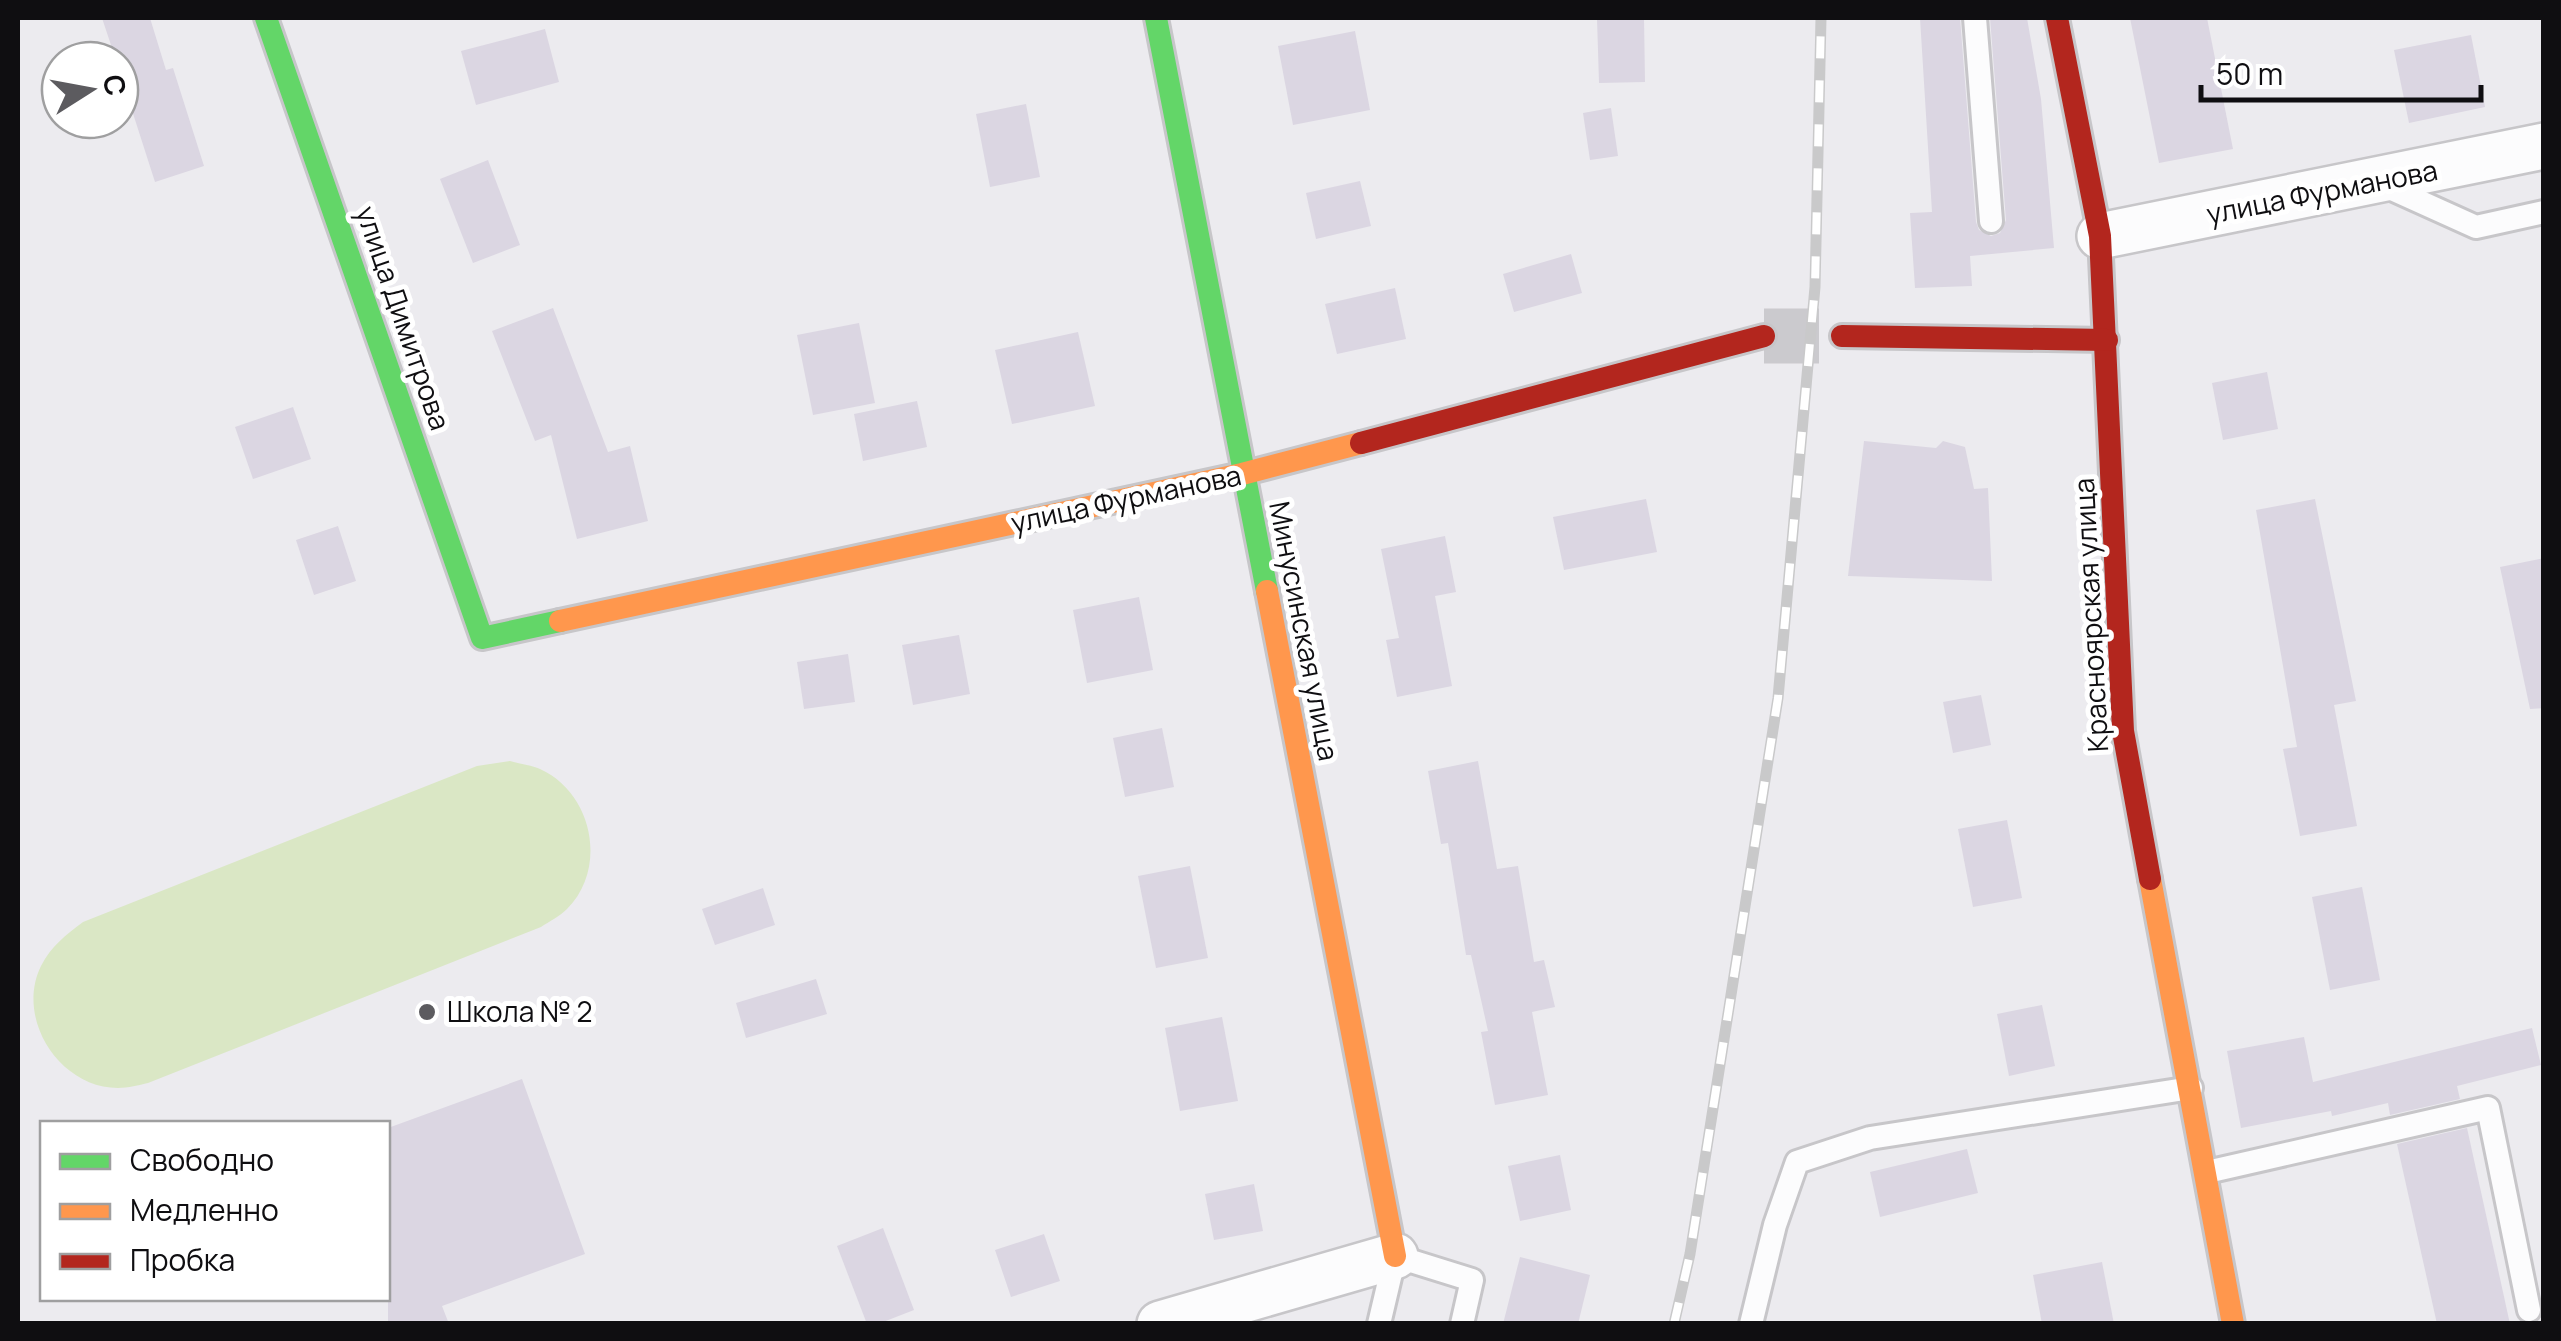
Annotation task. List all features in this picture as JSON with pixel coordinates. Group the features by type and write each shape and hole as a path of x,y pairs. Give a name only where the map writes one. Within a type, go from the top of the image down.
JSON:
{"street":[{"name":"улица Димитрова","path":"266,18 482,638"},
{"name":"Минусинская улица","path":"1156,18 1395,1256"},
{"name":"Красноярская улица","path":"2057,18 2100,236 2123,731 2233,1324"},
{"name":"улица Фурманова","path":"2100,236 2544,146"},
{"name":"улица Фурманова","path":"482,638 1242,474 1764,336"},
{"path":"1842,336 2107,340"},
{"path":"1160,1324 1395,1256"}],"lane":[{"path":"1976,18 1991,221"},
{"path":"2376,182 2476,227 2544,212"},
{"path":"1751,1324 1797,1162 1870,1138 2191,1088"},
{"path":"2207,1172 2488,1108 2529,1310"},
{"path":"1380,1324 1395,1256 1472,1280 1462,1324"}],"green space":[{"path":"510,761 540,769 558,780 583,813 589,833 588,873 580,892 564,912 541,927 148,1083 122,1088 97,1085 61,1063 48,1047 34,1007 34,986 49,953 83,922 477,766"}],"building":[{"path":"102,18 150,18 166,70 173,68 204,166 155,182 140,135 140,40 109,40"},
{"path":"1597,18 1644,18 1645,82 1599,83"},
{"path":"1920,18 1960,18 1976,222 1979,230 1991,236 2000,233 2006,220 1990,18 2027,18 2041,99 2054,248 1970,256 1972,286 1915,288 1910,213 1932,212"},
{"path":"2130,18 2207,18 2233,149 2159,163"},
{"path":"545,29 559,82 476,105 461,51"},
{"path":"1355,31 1370,110 1293,125 1278,46"},
{"path":"2471,35 2485,107 2409,123 2394,50"},
{"path":"1026,104 1040,177 990,187 976,114"},
{"path":"1611,108 1618,156 1590,160 1583,113"},
{"path":"488,160 520,245 473,263 440,179"},
{"path":"1360,181 1371,226 1316,239 1306,193"},
{"path":"1571,254 1582,293 1514,312 1503,274"},
{"path":"1395,288 1406,339 1337,354 1325,304"},
{"path":"553,308 608,452 630,446 648,521 577,539 551,435 535,441 492,331"},
{"path":"859,323 875,403 813,415 797,335"},
{"path":"1078,332 1095,406 1012,424 995,350"},
{"path":"2267,372 2278,429 2223,440 2212,383"},
{"path":"917,401 927,447 863,461 854,414"},
{"path":"293,407 311,459 253,479 235,427"},
{"path":"1864,441 1936,448 1943,441 1965,447 1974,489 1988,488 1992,581 1848,576"},
{"path":"1646,499 1657,552 1564,570 1553,517"},
{"path":"2315,499 2356,701 2334,705 2357,826 2300,836 2283,749 2297,747 2256,510"},
{"path":"338,526 356,581 314,595 296,540"},
{"path":"1445,536 1456,592 1435,596 1452,686 1397,697 1386,640 1399,638 1381,549"},
{"path":"2544,558 2544,708 2530,709 2500,567"},
{"path":"1139,597 1153,670 1087,683 1073,610"},
{"path":"959,635 970,694 913,705 902,645"},
{"path":"848,654 855,702 804,709 797,662"},
{"path":"1981,695 1991,745 1953,753 1943,702"},
{"path":"1162,728 1174,787 1125,797 1113,738"},
{"path":"1478,761 1497,869 1518,866 1534,962 1544,960 1555,1007 1532,1012 1548,1095 1495,1105 1481,1032 1488,1031 1471,955 1466,955 1448,843 1441,844 1428,771"},
{"path":"2007,820 2022,898 1973,907 1958,829"},
{"path":"1190,866 1208,958 1156,968 1138,876"},
{"path":"2362,887 2380,980 2330,990 2312,897"},
{"path":"763,888 775,925 715,945 702,909"},
{"path":"816,979 827,1014 746,1038 736,1003"},
{"path":"2042,1005 2055,1066 2009,1076 1997,1014"},
{"path":"1222,1017 1238,1101 1180,1111 1165,1028"},
{"path":"2532,1028 2541,1065 2457,1086 2460,1099 2390,1115 2388,1103 2332,1116 2331,1111 2241,1128 2227,1051 2304,1037 2313,1082"},
{"path":"522,1079 585,1254 442,1306 449,1324 388,1324 390,1127"},
{"path":"2467,1128 2510,1324 2437,1324 2397,1144"},
{"path":"1967,1149 1978,1193 1880,1217 1870,1172"},
{"path":"1560,1155 1571,1210 1520,1221 1508,1166"},
{"path":"1254,1184 1263,1231 1214,1240 1205,1194"},
{"path":"883,1228 914,1310 878,1324 867,1324 837,1246"},
{"path":"1044,1234 1060,1281 1011,1297 995,1250"},
{"path":"1520,1257 1590,1275 1578,1324 1503,1324"},
{"path":"2102,1262 2114,1324 2042,1324 2033,1275"}],"tunnel":[{"path":"1764,336 1842,336"}],"railway":[{"path":"1674,1324 1690,1254 1778,698 1815,287 1821,18"}],"traffic: fast":[{"path":"266,18 482,638 560,621"},
{"path":"1156,18 1267,591"}],"traffic: slow":[{"path":"560,621 1242,474 1361,443"},
{"path":"1267,591 1395,1256"},
{"path":"2150,879 2233,1324"}],"traffic: jam":[{"path":"2057,18 2100,236 2123,731 2150,879"},
{"path":"1361,443 1764,336"},
{"path":"1842,336 2107,340"}],"place":[{"name":"Школа № 2","path":"427,1012"}]}
